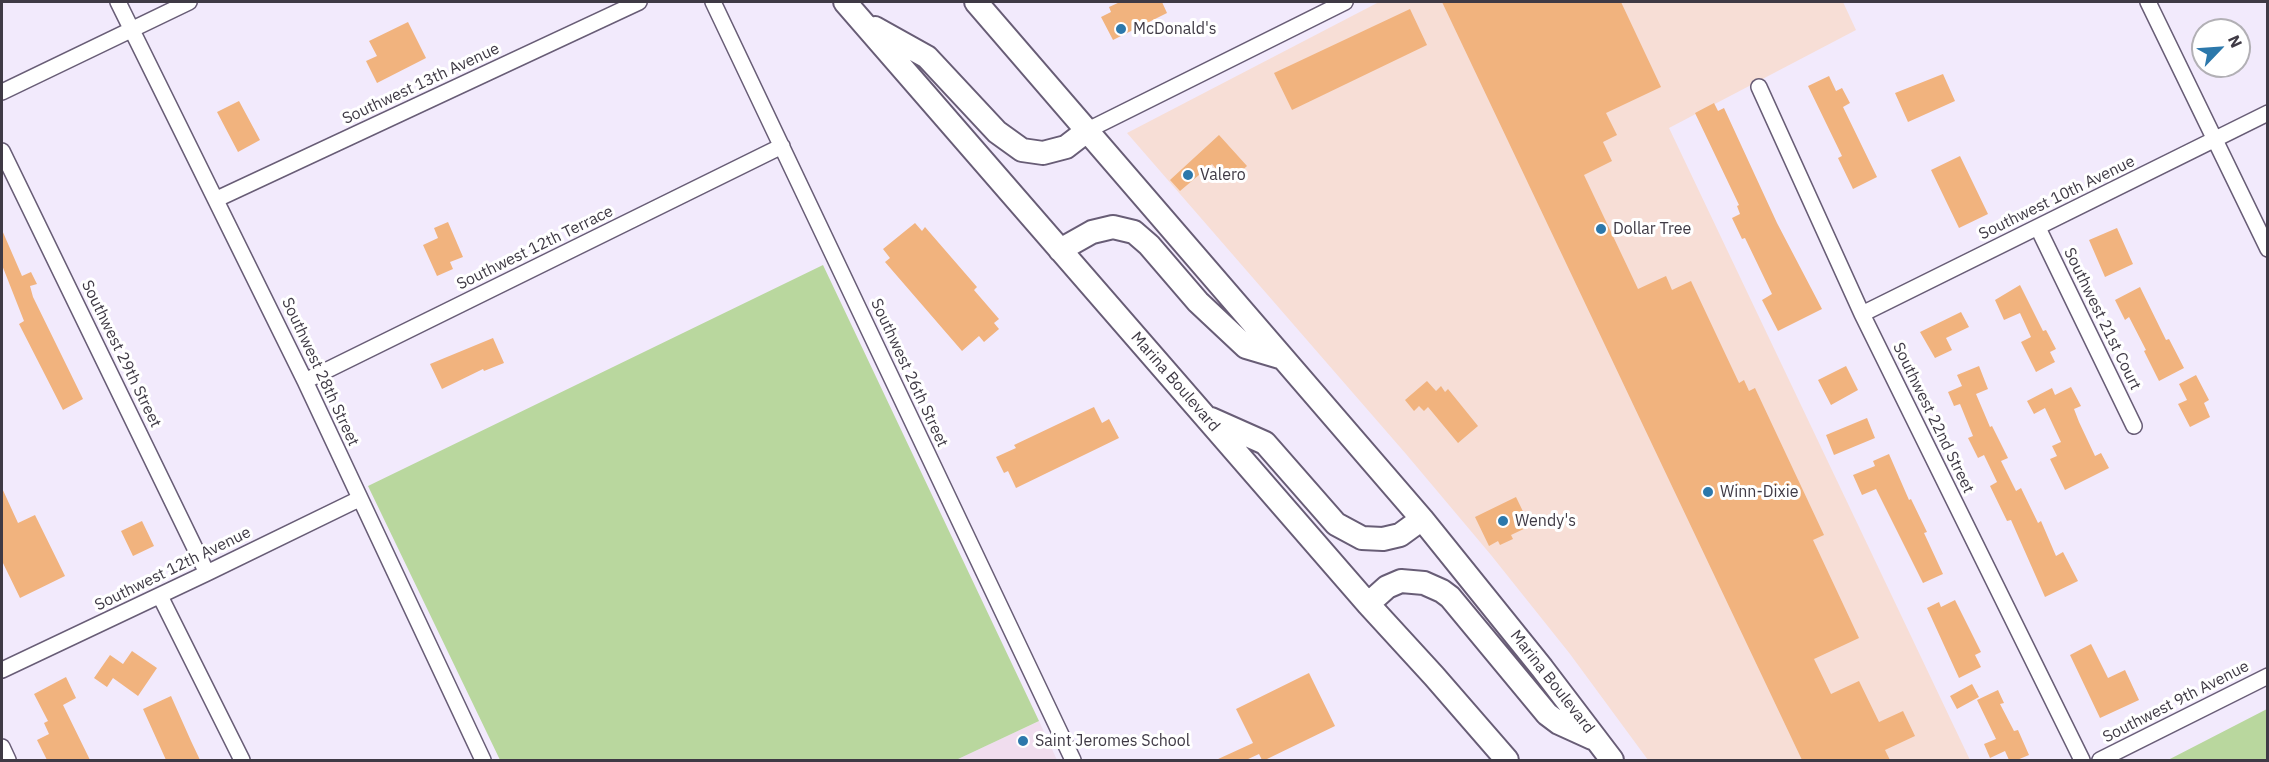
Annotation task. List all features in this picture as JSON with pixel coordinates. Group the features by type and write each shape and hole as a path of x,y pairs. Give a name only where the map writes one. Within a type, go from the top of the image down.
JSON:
{"main road":[{"name":"Marina Boulevard","path":"845,2 1368,604 1508,760"},
{"name":"Marina Boulevard","path":"976,2 1422,519 1612,760"},
{"path":"861,20 927,57 997,132 1022,150 1043,153 1066,147 1088,130"},
{"path":"1060,250 1092,232 1113,227 1134,232 1149,244 1198,302 1246,347 1283,358"},
{"path":"1205,416 1265,443 1336,524 1362,538 1383,539 1400,535 1422,519"},
{"path":"1368,604 1387,588 1401,581 1424,583 1442,591 1547,714 1559,723 1596,740"}],"street":[{"name":"Southwest 28th Street","path":"118,2 305,381 483,760"},
{"path":"2,92 189,2"},
{"name":"Southwest 13th Avenue","path":"217,199 639,2"},
{"name":"Southwest 26th Street","path":"713,2 1073,760"},
{"path":"1088,130 1345,2"},
{"path":"2148,2 2268,249"},
{"name":"Southwest 22nd Street","path":"1759,87 1862,314 2082,760"},
{"name":"Southwest 10th Avenue","path":"1862,314 2268,113"},
{"name":"Southwest 12th Terrace","path":"305,381 782,146"},
{"name":"Southwest 29th Street","path":"2,151 207,573"},
{"name":"Southwest 21st Court","path":"2038,228 2134,426"},
{"name":"Southwest 12th Avenue","path":"3,666 160,596 359,499"},
{"path":"160,596 242,760"},
{"name":"Southwest 9th Avenue","path":"2100,760 2268,676"},
{"path":"2,747 8,760"}],"shaded area":[{"path":"1379,2 1843,2 1856,30 1669,128 1970,760 1648,760 1570,654 1491,555 1127,133"},
{"name":"Saint Jeromes School","path":"1039,721 1057,760 956,760"}],"green space":[{"path":"823,265 1039,721 956,760 500,760 368,486"},
{"path":"2267,709 2267,760 2168,760"}],"building":[{"name":"McDonald's","path":"1120,2 1162,2 1167,13 1113,40 1101,17 1111,12 1109,7"},
{"path":"1442,2 1621,2 1661,87 1606,113 1617,135 1603,142 1612,161 1584,175 1638,289 1666,276 1672,290 1691,281 1739,383 1744,380 1749,391 1755,388 1824,535 1813,540 1859,638 1814,659 1831,694 1859,681 1879,722 1903,711 1915,736 1885,750 1890,760 1802,760"},
{"path":"1410,9 1427,45 1292,110 1274,73"},
{"path":"408,22 426,58 377,83 366,61 377,56 369,41"},
{"path":"1943,74 1955,101 1908,122 1895,93"},
{"path":"1829,76 1836,91 1842,88 1850,103 1843,107 1877,177 1853,189 1838,158 1842,156 1808,86"},
{"path":"239,101 260,140 238,152 217,112"},
{"path":"1714,103 1718,111 1724,108 1777,223 1822,309 1778,331 1762,300 1772,294 1745,238 1742,239 1732,218 1740,214 1737,206 1739,205 1695,113"},
{"path":"1219,135 1247,166 1228,183 1212,164 1180,191 1170,180"},
{"path":"1960,156 1988,214 1959,228 1931,170"},
{"path":"448,222 463,257 450,262 453,269 437,276 423,245 438,238 434,228"},
{"path":"915,223 922,231 925,227 977,287 974,290 999,319 994,323 999,329 984,342 979,336 962,351 885,262 890,258 883,249"},
{"path":"2117,228 2133,264 2105,277 2089,240"},
{"path":"2,230 22,276 31,272 37,284 30,286 33,297 83,399 63,410 19,324 24,321 2,265"},
{"path":"2020,285 2043,331 2046,330 2056,349 2050,352 2055,362 2036,372 2021,342 2031,337 2020,313 2004,320 1995,300"},
{"path":"2140,287 2166,340 2169,339 2184,368 2159,381 2129,317 2125,320 2115,300"},
{"path":"1961,312 1969,327 1946,338 1952,350 1935,358 1920,332"},
{"path":"493,338 504,363 484,371 483,369 442,389 430,364"},
{"path":"1846,366 1858,390 1831,405 1818,380"},
{"path":"1979,366 1988,389 1976,394 1990,427 1992,426 2008,458 2001,461 2016,491 2021,488 2038,523 2041,521 2056,556 2063,552 2078,581 2045,597 2011,520 2007,521 1990,486 1997,482 1984,455 1978,458 1968,438 1973,436 1960,404 1954,406 1948,392 1962,386 1957,375"},
{"path":"2196,375 2209,400 2204,403 2210,417 2190,427 2178,404 2187,400 2179,384"},
{"path":"1427,381 1436,391 1441,386 1445,392 1448,389 1478,426 1458,443 1428,407 1424,411 1419,406 1414,411 1405,400"},
{"path":"2071,387 2081,406 2074,409 2079,422 2095,456 2101,453 2109,468 2065,490 2050,459 2057,456 2052,446 2061,442 2045,408 2034,414 2027,401 2052,388 2055,395"},
{"path":"1094,407 1102,423 1109,419 1119,438 1016,488 1008,471 1004,473 996,457 1016,448 1014,445"},
{"path":"1867,418 1875,438 1834,455 1826,435"},
{"path":"1889,454 1909,500 1911,499 1927,532 1924,533 1943,574 1923,583 1876,489 1862,495 1853,475 1875,466 1873,461"},
{"path":"2,488 18,523 35,515 65,576 20,598 2,561"},
{"name":"Wendy's","path":"1516,497 1530,526 1511,535 1513,539 1500,545 1498,541 1489,546 1475,517"},
{"path":"142,521 154,546 133,556 121,531"},
{"path":"1955,600 1981,652 1975,655 1981,667 1959,678 1927,608 1939,602 1941,607"},
{"path":"2091,644 2108,678 2125,670 2139,700 2100,718 2070,655"},
{"path":"132,651 157,668 138,696 113,678 107,687 94,678 110,655 123,664"},
{"path":"1309,673 1335,726 1265,760 1262,760 1259,754 1246,760 1216,760 1253,743 1236,709"},
{"path":"66,677 76,698 63,705 90,760 47,760 37,740 49,734 44,723 48,721 34,694"},
{"path":"1972,684 1979,697 1957,709 1950,696"},
{"path":"1998,690 2004,703 2000,704 2014,731 2018,730 2029,755 2017,760 2009,760 2005,751 1990,758 1984,744 1996,739 1977,700"},
{"path":"171,696 200,760 166,760 143,709"}],"place":[{"name":"McDonald's","path":"1121,29"},
{"name":"Valero","path":"1188,175"},
{"name":"Dollar Tree","path":"1601,229"},
{"name":"Winn-Dixie","path":"1708,492"},
{"name":"Wendy's","path":"1503,521"},
{"name":"Saint Jeromes School","path":"1023,741"}]}
